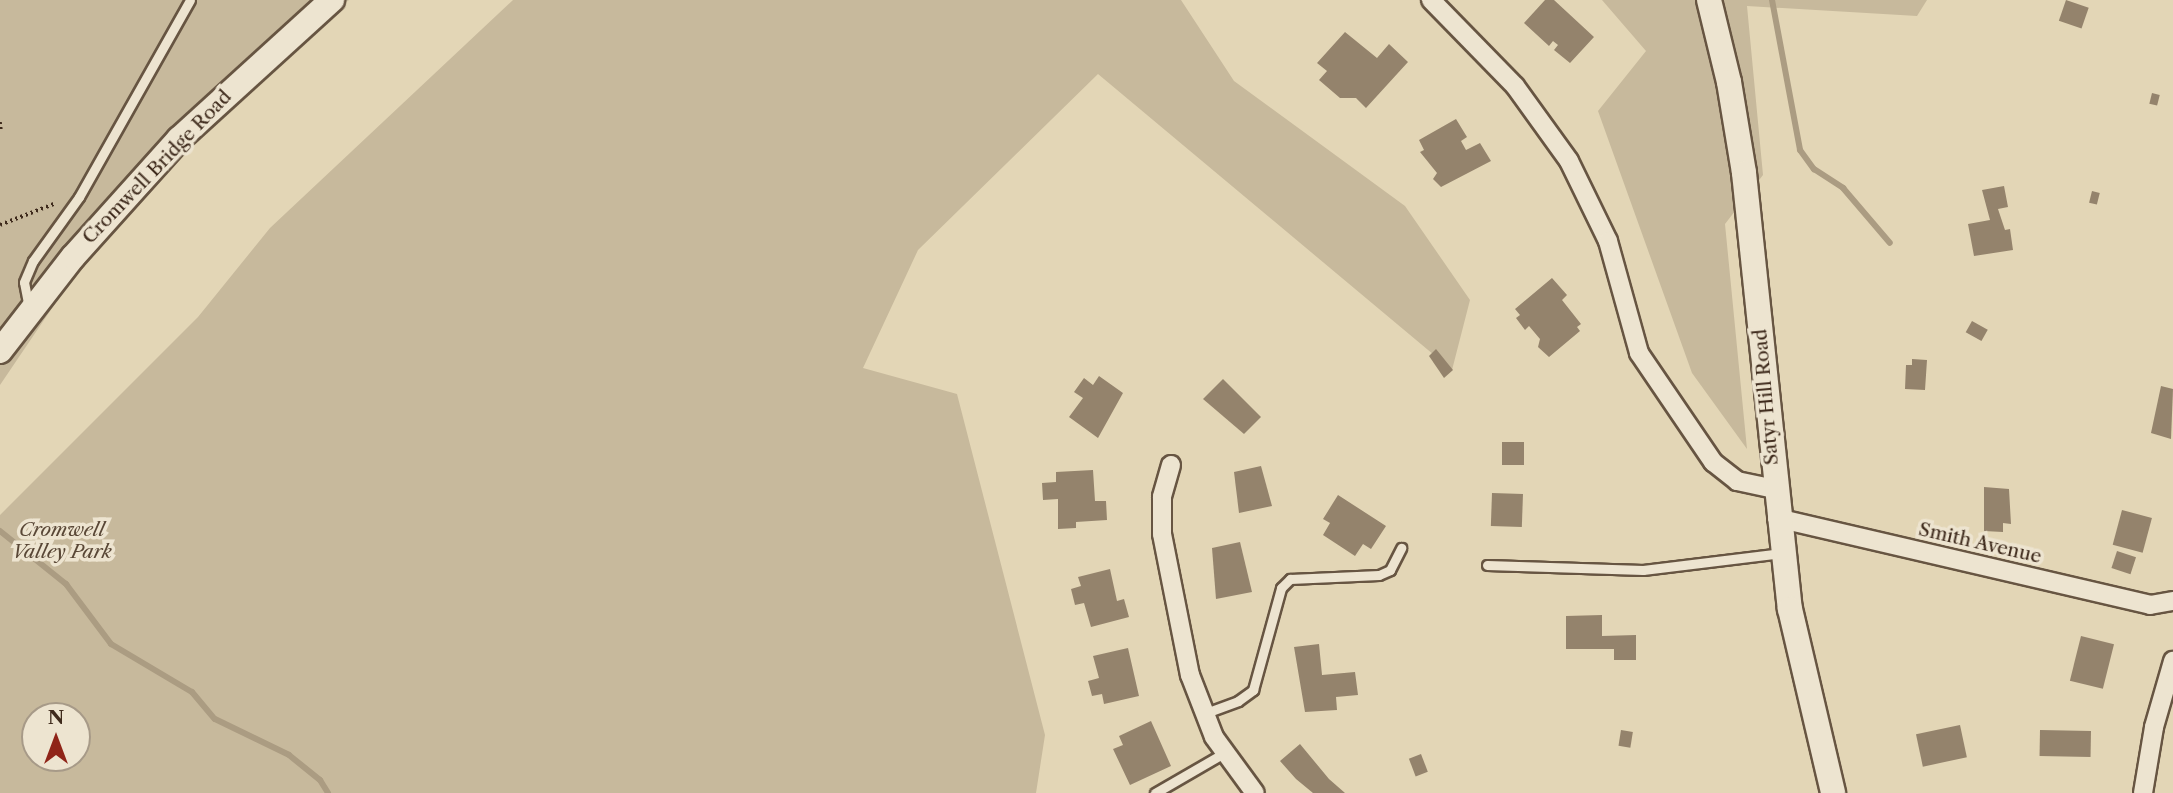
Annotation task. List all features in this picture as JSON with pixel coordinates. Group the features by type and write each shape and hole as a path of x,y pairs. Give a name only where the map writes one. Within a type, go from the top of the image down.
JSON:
{"street":[{"name":"Cromwell Bridge Road","path":"0,351 73,257 178,139 332,0"},
{"path":"1431,0 1515,86 1569,161 1608,241 1639,353 1713,462 1737,481 1774,489"},
{"name":"Satyr Hill Road","path":"1709,0 1729,82 1744,173 1782,553 1799,658 1833,793"},
{"path":"1171,465 1162,497 1162,534 1174,610 1203,714 1224,753 1255,793"},
{"name":"Smith Avenue","path":"1777,518 2150,605 2173,601"},
{"path":"2143,793 2154,727 2173,661"}],"lane":[{"path":"31,313 24,282 33,261 79,197 190,0"},
{"path":"1203,714 1238,701 1253,690 1281,588 1290,579 1379,575 1390,570 1401,548"},
{"path":"1487,565 1643,570 1782,553"},
{"path":"1155,793 1224,753"}],"path":[{"path":"0,122 1,130"},
{"path":"0,225 56,203 63,193"}],"green space":[{"path":"0,0 349,0 241,81 134,187 0,385"},
{"name":"Cromwell Valley Park","path":"513,0 1181,0 1234,81 1405,206 1470,300 1452,370 1098,74 918,250 863,368 957,394 1045,735 1036,793 0,793 0,515 198,317 270,228"},
{"path":"1602,0 1927,0 1917,16 1747,6 1763,175 1725,224 1747,449 1692,373 1598,111 1646,51"}],"building":[{"path":"1545,0 1554,0 1594,37 1570,63 1554,50 1558,45 1553,41 1549,46 1524,23"},
{"path":"2066,0 2089,8 2082,29 2059,21"},
{"path":"1345,32 1377,58 1389,44 1408,62 1366,108 1356,98 1340,98 1319,80 1327,71 1317,63"},
{"path":"2152,93 2160,95 2157,106 2149,104"},
{"path":"1456,119 1467,137 1461,141 1466,150 1480,143 1491,161 1441,187 1433,179 1437,173 1420,152 1424,150 1419,140"},
{"path":"2004,186 2008,207 1998,209 2005,230 2010,229 2013,250 1974,256 1968,224 1990,220 1982,190"},
{"path":"2092,191 2100,193 2097,205 2089,203"},
{"path":"1552,278 1567,295 1562,300 1581,324 1577,327 1580,331 1549,357 1538,347 1540,339 1529,326 1525,330 1516,318 1520,315 1515,309"},
{"path":"1972,321 1988,330 1981,341 1966,332"},
{"path":"1436,349 1453,370 1444,378 1429,356"},
{"path":"1912,359 1927,360 1925,390 1905,389 1906,365 1912,365"},
{"path":"1099,376 1123,393 1098,438 1069,417 1083,398 1074,392 1084,378 1093,385"},
{"path":"1223,379 1261,417 1244,434 1203,399"},
{"path":"2161,386 2173,389 2171,439 2151,433"},
{"path":"1502,442 1524,442 1524,465 1502,465"},
{"path":"1261,466 1272,506 1239,513 1234,472"},
{"path":"1093,470 1095,501 1106,501 1107,520 1076,522 1076,528 1058,529 1058,499 1043,500 1042,483 1056,482 1056,472"},
{"path":"1984,487 2009,489 2011,524 2003,523 2003,532 1984,531"},
{"path":"1492,493 1523,494 1522,527 1491,526"},
{"path":"1338,495 1386,526 1371,549 1363,544 1355,556 1323,535 1330,523 1323,519"},
{"path":"2122,510 2152,518 2143,553 2113,545"},
{"path":"1240,542 1252,592 1216,599 1212,548"},
{"path":"2117,551 2136,557 2130,574 2111,568"},
{"path":"1110,569 1117,601 1124,599 1129,617 1091,627 1084,603 1075,605 1071,589 1081,586 1078,577"},
{"path":"1602,615 1602,636 1636,635 1636,660 1614,660 1614,649 1566,649 1566,616"},
{"path":"2081,636 2114,644 2103,689 2070,681"},
{"path":"1319,644 1322,675 1355,672 1358,695 1336,697 1337,710 1305,712 1294,647"},
{"path":"1128,648 1139,696 1104,704 1102,694 1092,696 1088,681 1099,678 1093,656"},
{"path":"1151,721 1171,766 1130,785 1113,749 1123,745 1119,736"},
{"path":"1960,725 1967,757 1923,767 1916,734"},
{"path":"1621,730 1633,732 1630,748 1618,746"},
{"path":"2040,730 2091,731 2091,757 2040,756"},
{"path":"1300,744 1329,779 1345,793 1313,793 1296,779 1280,761"},
{"path":"1421,754 1428,772 1416,776 1409,759"}],"waterway":[{"path":"1772,0 1800,150 1814,169 1843,188 1890,243"},
{"path":"0,531 66,584 111,644 192,692 215,719 289,755 320,780 328,793"}]}
